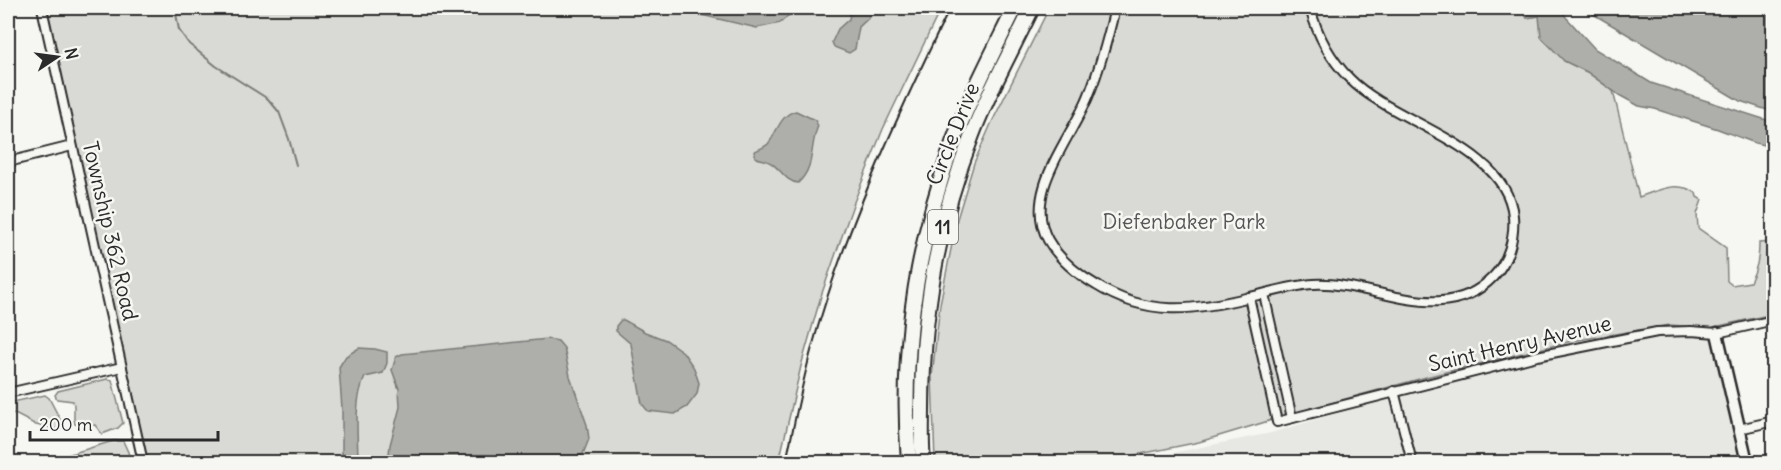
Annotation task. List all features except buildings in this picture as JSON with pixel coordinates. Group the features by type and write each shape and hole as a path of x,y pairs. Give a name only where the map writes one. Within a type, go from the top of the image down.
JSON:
{"highway":[{"name":"Circle Drive","path":"909,462 908,350 916,283 934,201 972,95 1015,8"},
{"name":"Circle Drive","path":"923,462 924,339 932,281 945,217 972,134 1032,8"},
{"path":"922,425 926,438 928,462"}],"street":[{"name":"Township 362 Road","path":"42,8 143,462"},
{"path":"1115,8 1104,52 1087,99 1061,147 1044,186 1041,206 1047,238 1069,266 1084,278 1120,298 1170,310 1213,305 1309,284 1332,283 1437,303 1470,294 1485,285 1504,263 1512,239 1513,216 1506,191 1499,180 1471,153 1371,97 1351,80 1328,50 1310,8"},
{"path":"8,162 72,146"},
{"path":"1264,294 1292,418"},
{"name":"Saint Henry Avenue","path":"1249,297 1277,422 1537,356 1658,332 1717,333 1773,320"},
{"path":"1717,333 1747,462"},
{"path":"8,393 122,367"},
{"path":"1394,391 1412,462"},
{"path":"1739,429 1773,421"}],"shaded area":[{"path":"688,8 797,8 780,23 757,28 693,13"},
{"path":"851,8 876,8 876,11 859,27 855,49 849,53 834,47 832,42 838,29 849,19"},
{"path":"1521,8 1565,8 1565,16 1595,49 1651,83 1773,122 1773,147 1655,109 1639,106 1619,95 1587,72 1564,61 1541,37 1539,16 1527,18"},
{"path":"1583,8 1773,8 1773,112 1740,101"},
{"path":"796,111 815,120 818,126 810,163 804,177 798,183 790,180 773,164 755,157 755,151 768,144 782,120"},
{"path":"621,320 666,340 683,352 694,368 699,383 697,394 687,407 675,414 648,411 642,404 631,344 616,331 616,326"},
{"path":"1710,335 1739,462 1128,462 1271,433 1375,402 1529,362 1656,337"},
{"path":"548,339 558,341 564,348 570,376 587,425 589,439 583,454 574,462 388,462 400,407 399,389 392,370 396,357 402,354"},
{"path":"359,348 387,352 387,363 383,373 365,377 361,387 357,419 358,462 342,462 339,367 346,356"}],"green space":[{"path":"47,8 941,8 883,129 854,202 821,296 801,366 779,462 147,462"},
{"name":"Diefenbaker Park","path":"1049,8 1521,8 1527,18 1539,16 1564,61 1587,72 1613,91 1639,197 1661,189 1682,187 1696,193 1697,197 1702,200 1697,214 1698,228 1726,248 1727,281 1732,285 1750,282 1757,264 1759,243 1773,242 1773,314 1710,328 1670,325 1572,341 1430,376 1199,442 1101,462 935,462 932,377 940,304 957,219 974,163 991,124"},
{"path":"107,379 112,380 123,423 118,428 102,434 95,425 75,424 73,401 57,399 55,395 58,391"},
{"path":"45,395 49,398 63,425 60,430 36,425 15,414 8,415 8,403"},
{"path":"113,441 123,441 131,462 59,462 64,456"}],"waterway":[{"path":"175,8 179,30 189,44 216,66 268,99 279,112 296,165"}],"railway":[{"path":"786,462 811,351 839,262 891,133 950,8"}]}
